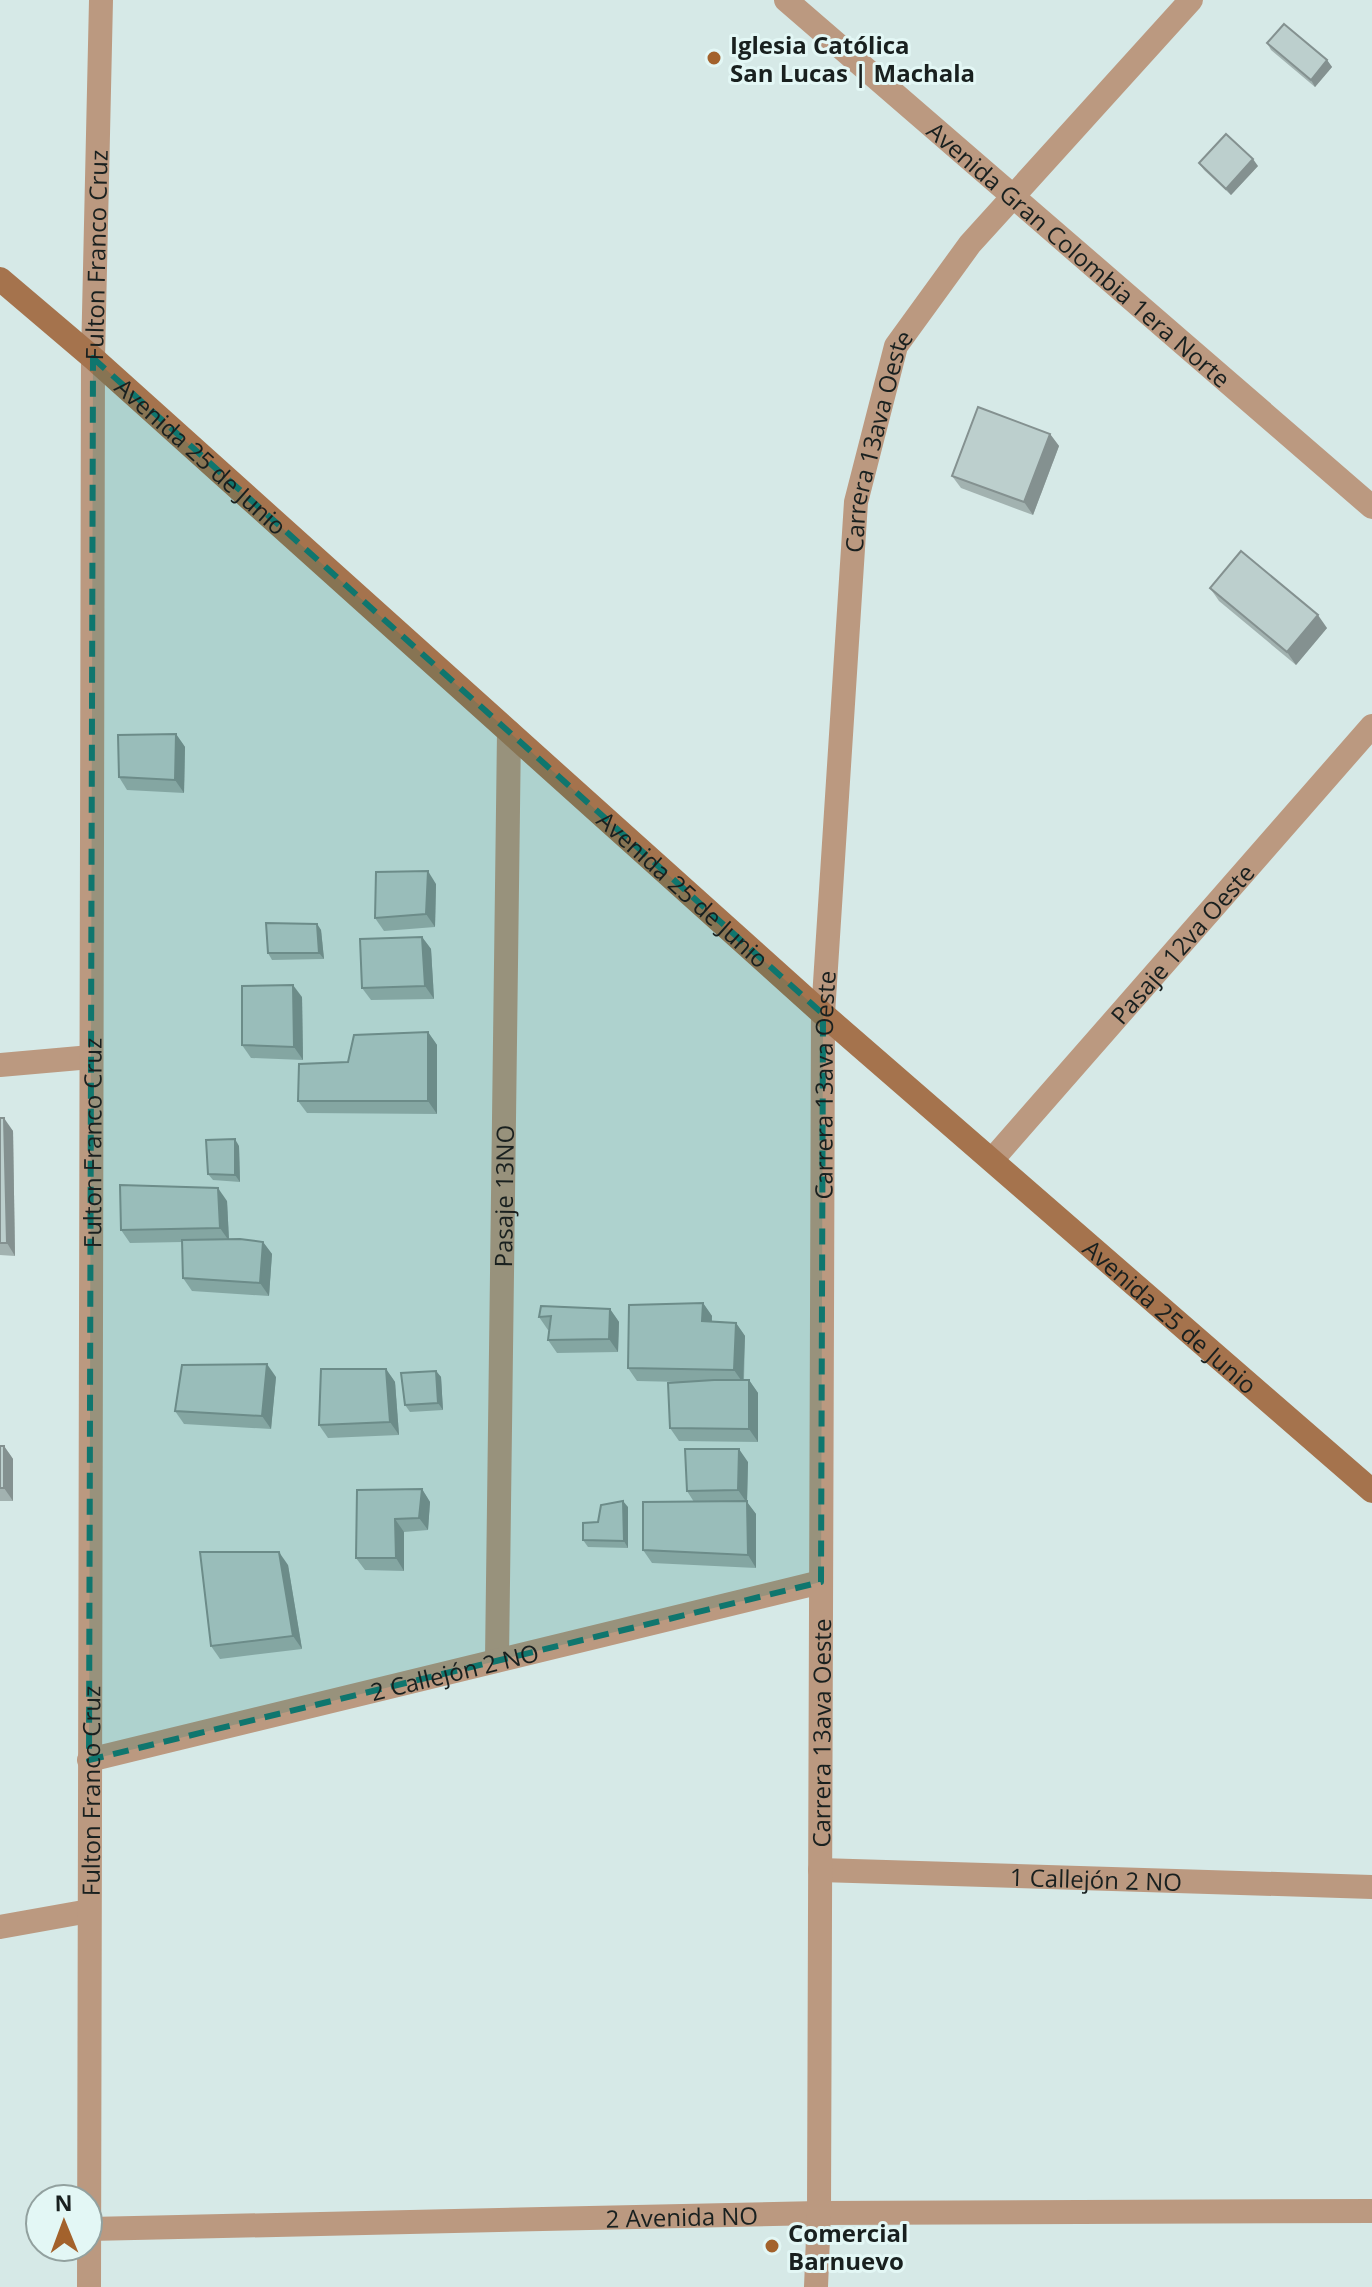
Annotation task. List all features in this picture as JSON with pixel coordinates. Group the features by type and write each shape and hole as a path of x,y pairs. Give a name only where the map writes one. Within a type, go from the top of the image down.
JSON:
{"street":[{"name":"Fulton Franco Cruz","path":"90,2183 93,358 101,0"},
{"name":"Avenida Gran Colombia 1era Norte","path":"786,0 1372,507"},
{"name":"Carrera 13ava Oeste","path":"816,2287 819,2213 823,1014 856,502 896,346 970,244 1191,0"},
{"name":"Avenida 25 de Junio","path":"0,279 93,358 823,1014 1372,1491"},
{"name":"Pasaje 12va Oeste","path":"992,1160 1372,726"},
{"name":"Pasaje 13NO","path":"497,1660 509,732"},
{"path":"0,1065 91,1057"},
{"name":"2 Callejón 2 NO","path":"89,1760 821,1582"},
{"name":"1 Callejón 2 NO","path":"820,1870 1372,1887"},
{"path":"0,1927 89,1911"},
{"name":"2 Avenida NO","path":"104,2229 819,2213 1372,2211"},
{"name":"Fulton Franco Cruz","path":"89,2263 89,2287"}],"highlighted area":[{"path":"93,358 823,1014 821,1582 89,1760"}],"building":[{"path":"1284,24 1327,60 1311,80 1267,43"},
{"path":"1226,134 1253,159 1226,189 1199,163"},
{"path":"978,407 1050,434 1024,502 952,476"},
{"path":"1241,551 1318,615 1287,652 1210,588"},
{"path":"176,734 175,780 119,777 118,735"},
{"path":"428,871 426,914 375,918 376,872"},
{"path":"266,923 317,924 319,953 268,953"},
{"path":"422,937 425,986 362,988 360,939"},
{"path":"293,985 294,1047 242,1045 242,986"},
{"path":"428,1032 428,1101 298,1101 299,1064 348,1062 354,1035"},
{"path":"0,1118 4,1118 7,1243 0,1243"},
{"path":"235,1139 235,1175 208,1174 206,1140"},
{"path":"120,1185 218,1188 220,1228 121,1230"},
{"path":"240,1239 263,1242 260,1283 183,1278 182,1240"},
{"path":"703,1303 702,1321 736,1323 734,1370 628,1368 629,1305"},
{"path":"541,1306 610,1309 609,1339 548,1340 551,1316 539,1317"},
{"path":"267,1364 262,1416 175,1411 182,1365"},
{"path":"321,1369 386,1369 390,1422 319,1425"},
{"path":"436,1371 438,1403 405,1405 401,1373"},
{"path":"749,1380 749,1429 670,1428 668,1383"},
{"path":"0,1446 4,1446 4,1488 0,1488"},
{"path":"685,1449 739,1449 738,1490 687,1491"},
{"path":"422,1489 419,1518 395,1519 396,1558 356,1558 357,1490"},
{"path":"623,1501 624,1541 583,1540 583,1523 598,1522 601,1505"},
{"path":"747,1501 748,1555 643,1550 643,1502"},
{"path":"200,1552 279,1552 293,1636 211,1646"}],"place":[{"name":"Iglesia Católica San Lucas | Machala","path":"714,58"},
{"name":"Comercial Barnuevo","path":"772,2246"}]}
